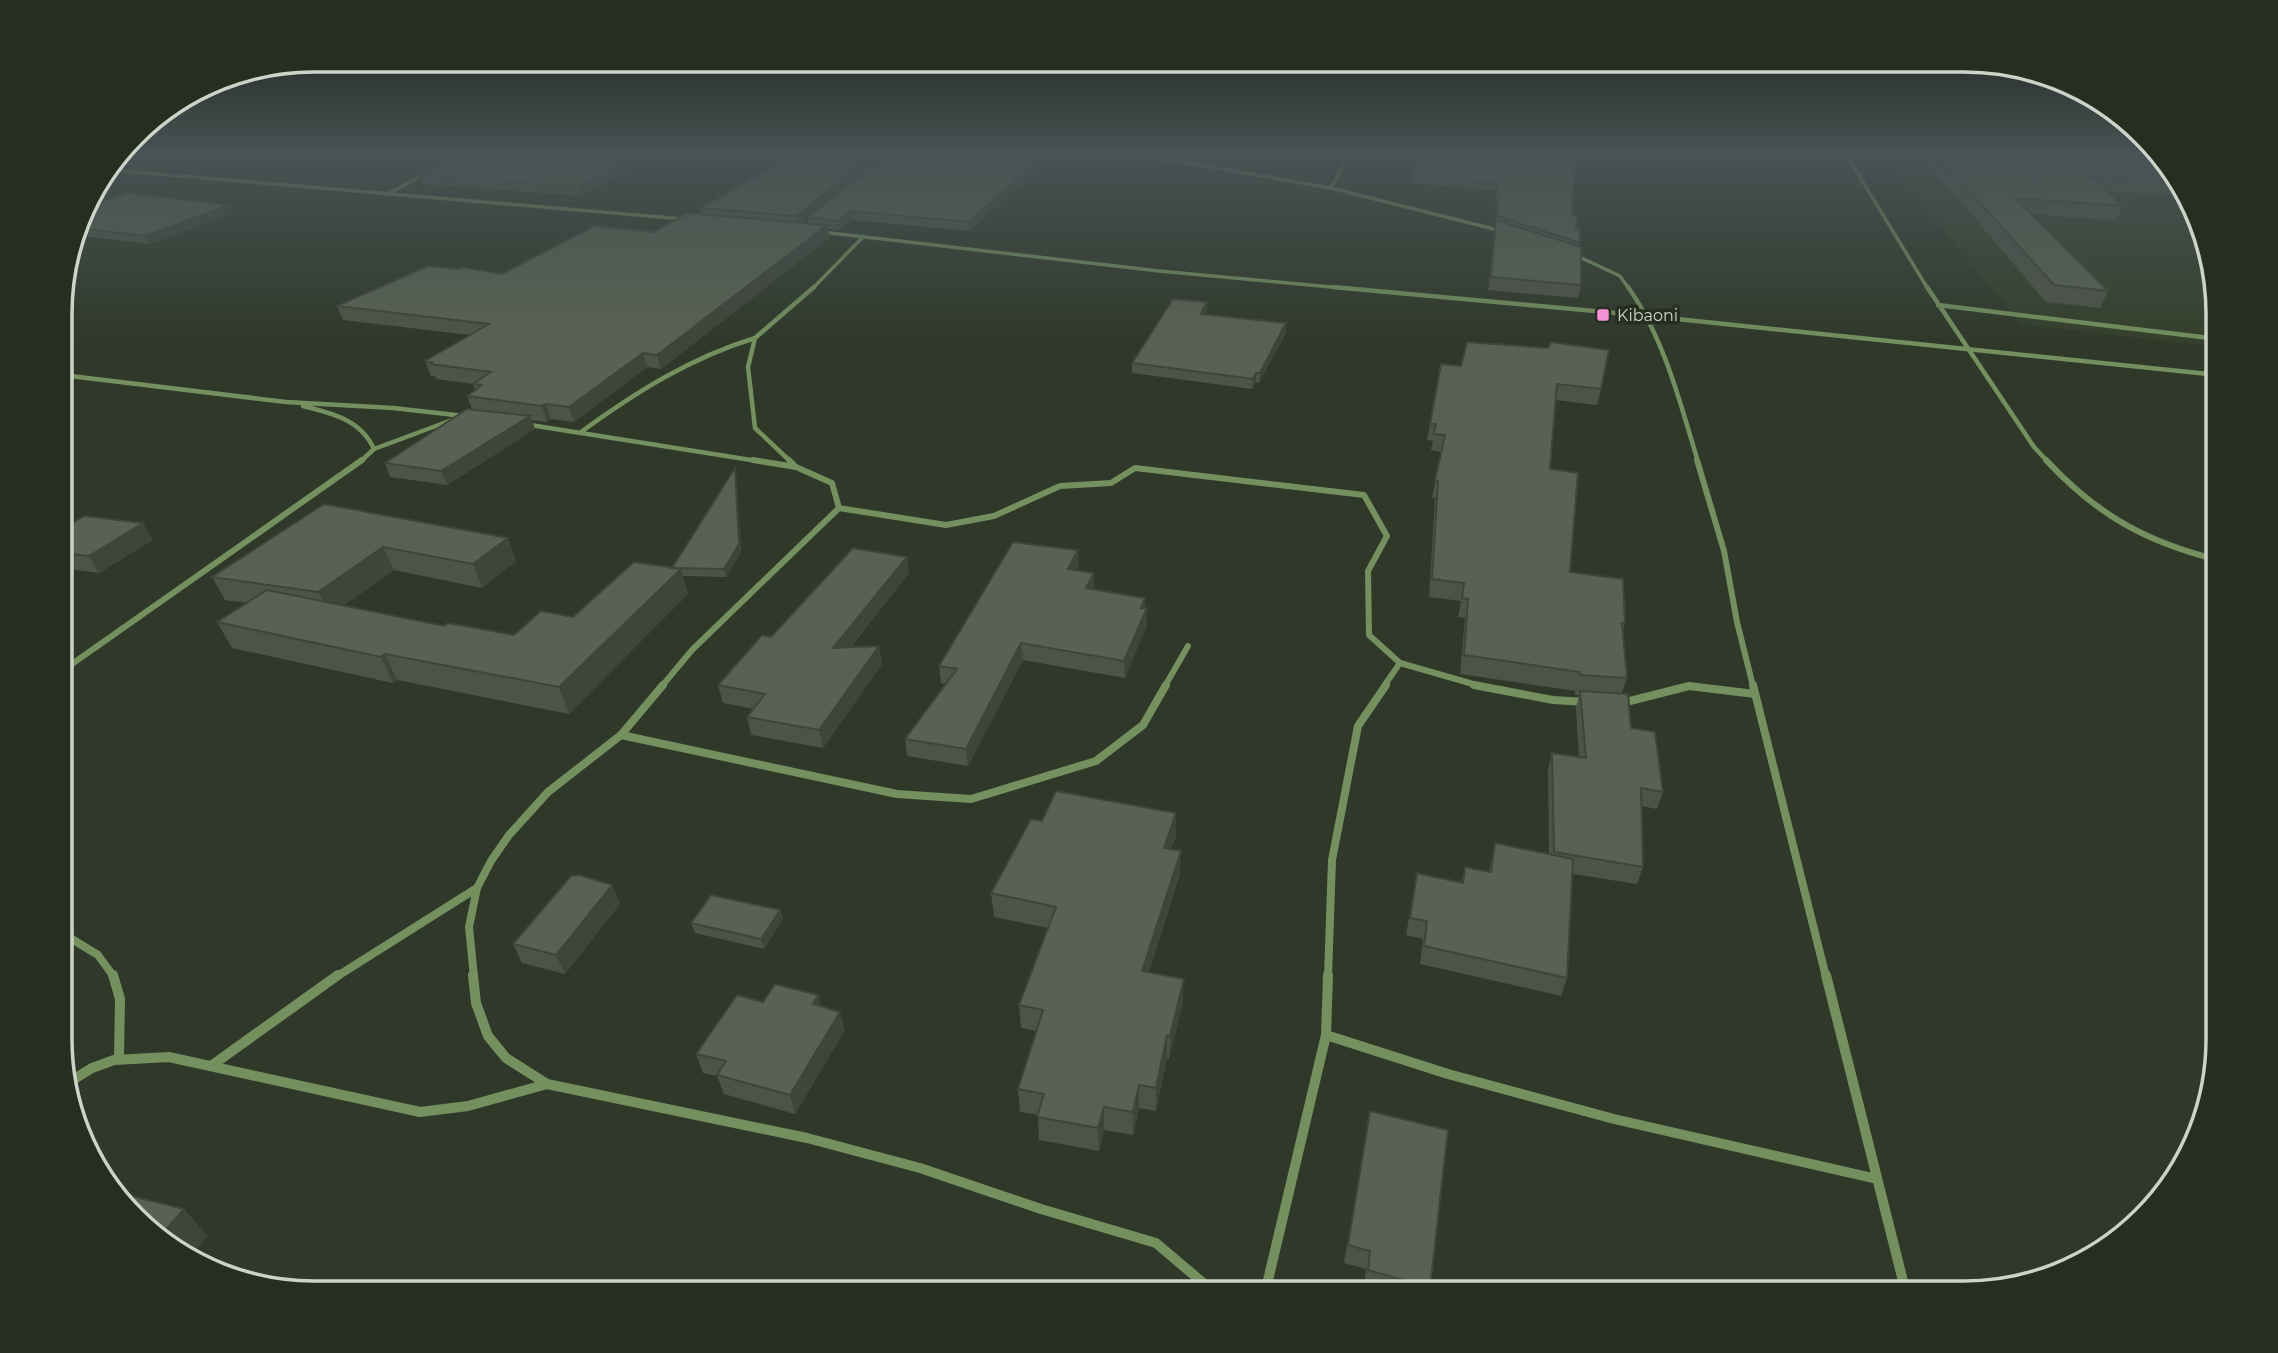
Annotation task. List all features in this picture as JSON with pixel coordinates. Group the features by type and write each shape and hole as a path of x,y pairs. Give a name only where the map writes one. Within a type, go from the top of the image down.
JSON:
{"street":[{"path":"654,217 687,220"},
{"path":"1453,217 1508,233"},
{"path":"1884,217 1938,305 2034,447 2069,485 2104,513 2139,534 2206,556"},
{"path":"812,231 1158,271 1648,316 2206,375"},
{"path":"581,432 663,374 723,347 755,338 798,303 864,236"},
{"path":"1564,251 1590,260 1620,276 1648,316 1682,409 1724,551 1737,622 1903,1281"},
{"path":"1938,305 2206,338"},
{"path":"755,338 748,367 755,428 796,467"},
{"path":"72,376 286,402 393,408 478,418"},
{"path":"286,402 327,413 361,428 371,439 374,449"},
{"path":"72,664 351,470 374,449 464,416"},
{"path":"516,422 796,467 832,483 839,508"},
{"path":"839,508 946,525 994,516 1060,486 1111,484 1135,468 1364,495 1387,536 1368,572 1369,635 1400,663 1486,688 1553,700 1594,702"},
{"path":"839,508 692,650 621,735 548,792 509,835 477,887 469,927 476,1003 488,1036 506,1058 547,1084 807,1138 920,1168 1041,1209 1156,1243 1201,1281"},
{"path":"621,735 897,794 971,799 1096,761 1143,724 1188,646"},
{"path":"1268,1281 1325,1035 1332,860 1358,726 1400,663"},
{"path":"1607,703 1620,704 1689,686 1755,694"},
{"path":"211,1066 353,965 477,887"},
{"path":"72,938 89,947 110,968 124,1014 120,1058"},
{"path":"1325,1035 1448,1074 1589,1112 1877,1179"},
{"path":"75,1078 94,1065 120,1058 169,1057 420,1112 444,1112 469,1107 547,1084"}],"shaded area":[{"path":"1933,217 2185,217 2202,266 2206,298 2206,346 2020,324"}],"building":[{"path":"93,217 196,217 145,236 88,229"},
{"path":"680,217 735,217 827,225 657,355 643,353 569,407 467,396 482,385 473,384 491,372 430,364 434,363 425,361 489,324 337,306 428,266 457,269 462,267 502,274 594,226 654,232"},
{"path":"809,217 843,217 838,221"},
{"path":"916,217 974,217 969,222"},
{"path":"1501,217 1577,217 1576,228 1580,229 1580,243"},
{"path":"1993,217 2034,217 2108,291 2054,285"},
{"path":"1496,220 1581,247 1581,285 1491,277"},
{"path":"1173,299 1207,302 1201,314 1286,323 1260,373 1256,373 1253,379 1132,363"},
{"path":"1467,342 1548,348 1551,342 1609,350 1601,389 1557,384 1550,469 1578,473 1570,572 1623,579 1625,623 1622,623 1627,678 1580,675 1580,672 1464,655 1468,599 1462,598 1464,583 1432,579 1438,481 1435,480 1445,435 1434,434 1436,424 1430,424 1441,364 1461,366"},
{"path":"467,409 530,416 441,471 385,463"},
{"path":"735,468 739,544 724,569 672,568"},
{"path":"324,504 508,538 473,564 383,547 318,592 212,577"},
{"path":"84,516 143,523 89,556 72,554 72,523"},
{"path":"1013,542 1078,550 1068,569 1094,573 1086,588 1145,598 1141,608 1147,608 1124,661 1021,643 966,749 905,739 957,669 939,666"},
{"path":"853,548 907,557 833,648 879,646 819,730 747,717 765,694 718,685 762,635 771,637"},
{"path":"634,562 681,569 559,687 385,654 381,657 217,622 267,590 444,626 448,623 514,635 541,611 573,617"},
{"path":"1580,691 1628,694 1631,728 1655,732 1663,792 1641,788 1643,867 1554,852 1552,753 1586,758"},
{"path":"1056,791 1176,813 1164,848 1181,851 1142,971 1184,979 1170,1036 1167,1035 1156,1088 1139,1085 1133,1112 1104,1107 1098,1128 1037,1117 1044,1094 1018,1089 1043,1010 1019,1005 1056,907 991,893 1031,819 1042,821"},
{"path":"1495,843 1573,859 1567,978 1424,946 1427,921 1410,918 1417,873 1463,883 1465,867 1491,872"},
{"path":"579,875 612,885 556,955 513,944 571,876"},
{"path":"711,895 780,910 761,939 691,923"},
{"path":"775,984 818,995 813,1004 840,1012 790,1095 717,1075 726,1061 696,1054 737,995 763,1002"},
{"path":"1370,1111 1448,1130 1431,1281 1406,1281 1368,1270 1370,1251 1348,1245"},
{"path":"129,1196 184,1209 165,1230"}],"place":[{"name":"Kibaoni","path":"1603,315"}]}
